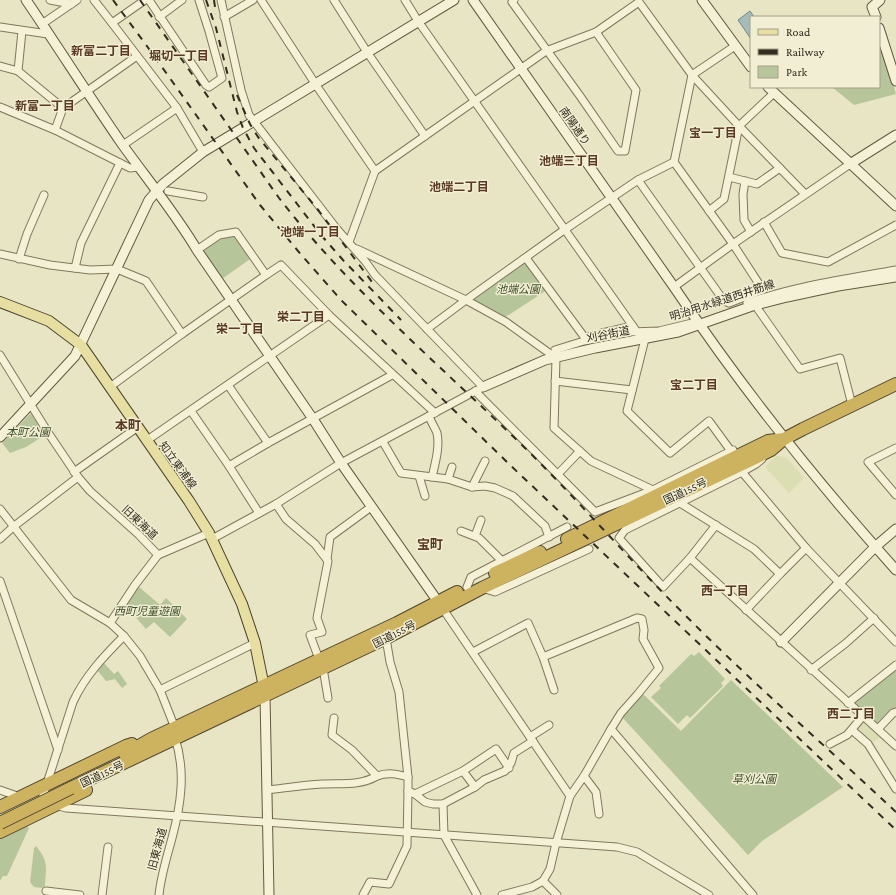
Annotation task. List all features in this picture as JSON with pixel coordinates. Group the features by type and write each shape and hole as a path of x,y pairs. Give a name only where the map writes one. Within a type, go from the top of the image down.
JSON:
{"highway":[{"name":"国道155号","path":"0,823 138,747 154,744 321,663 397,623 482,588 771,450 784,439 896,384"},
{"name":"国道155号","path":"321,663 386,638 467,587 768,441 784,439"},
{"path":"0,807 126,746 154,744"},
{"path":"0,832 137,764 154,744"},
{"name":"国道155号","path":"0,815 70,785"}],"main road":[{"name":"知立東浦線","path":"0,302 49,321 81,345 146,441 189,501 210,536 242,604 255,643 265,690"}],"street":[{"path":"26,0 86,92 156,191 180,222 197,250 313,419 341,463 473,652 570,796"},
{"path":"50,0 74,2"},
{"path":"94,0 177,108 202,152"},
{"path":"112,24 145,0"},
{"path":"149,0 159,17 206,85 209,87 222,78 210,31 199,0"},
{"path":"159,17 182,0"},
{"path":"221,0 249,115 336,228 375,275 427,329 479,389 595,512 653,490 732,451 710,421 670,453 627,411 645,339 635,329 564,230 418,22 405,0"},
{"path":"224,17 253,0"},
{"path":"261,0 315,84 375,171"},
{"path":"334,0 367,52 425,136"},
{"path":"0,437 75,356 149,200 163,184 202,152 454,0"},
{"name":"南陽通り","path":"473,0 698,323 784,439 830,496 896,570"},
{"path":"514,0 512,2 618,151 625,150 636,90 596,32"},
{"path":"702,0 734,46 750,66"},
{"path":"876,16 872,7 880,0"},
{"path":"42,24 74,2"},
{"path":"351,245 375,171 546,51 596,32 639,2 692,75 805,194"},
{"path":"0,27 48,34"},
{"path":"18,71 22,31"},
{"path":"880,33 896,81"},
{"path":"638,180 724,301 728,303 763,290 733,244 674,162 692,75 734,46"},
{"path":"55,130 63,108 137,56"},
{"path":"0,66 18,71 63,108"},
{"path":"709,211 724,199 739,126 771,90 896,206"},
{"path":"0,107 55,130 130,168 139,167"},
{"path":"123,145 177,108"},
{"path":"674,287 764,222 896,135"},
{"path":"427,329 611,198 638,180 674,162"},
{"path":"75,268 81,243 120,163"},
{"path":"729,177 757,184 780,168"},
{"path":"745,181 743,194 744,220 751,232"},
{"path":"168,191 203,197"},
{"path":"19,258 27,234 44,196"},
{"path":"764,222 782,253 828,262 896,225"},
{"path":"197,250 219,235 236,232 266,275"},
{"path":"351,245 466,300 506,322 556,354 554,428 591,461 653,490"},
{"path":"0,254 50,265 90,270 117,269 146,281 182,334"},
{"path":"526,258 584,338 635,329"},
{"path":"110,387 182,334 281,265 329,315 432,415 438,439 432,477"},
{"name":"明治用水緑道西井筋線","path":"556,354 584,341 635,329 659,331 698,323 761,298 796,288 896,270"},
{"name":"刈谷街道","path":"158,555 210,536 259,513 341,463 383,442 479,389 556,354 678,332 698,323 787,297 834,287 896,277"},
{"path":"756,305 800,369 840,358 852,405"},
{"path":"146,441 329,315"},
{"name":"旧東海道","path":"0,355 76,475 90,492 139,535 158,555 135,585 110,623 124,636 140,656 160,690 175,733 180,758 182,784 181,794 172,839 160,881 159,895"},
{"path":"229,466 392,375"},
{"path":"555,381 632,390"},
{"path":"228,385 268,443"},
{"path":"191,411 259,513"},
{"path":"0,539 76,475 138,428"},
{"path":"383,442 401,473 448,479 472,488 485,486 495,488 513,496 545,526 548,537"},
{"path":"896,448 868,462 896,495"},
{"path":"716,525 690,558 663,587 620,538 625,530 756,464 771,450"},
{"path":"558,474 580,451"},
{"path":"472,488 486,461"},
{"path":"448,479 452,467"},
{"path":"742,472 806,548 896,642"},
{"path":"419,476 426,496"},
{"path":"680,503 754,549 780,574"},
{"path":"276,504 286,519 315,544 327,559"},
{"path":"328,698 321,663 310,635 322,632 317,618 328,561 330,537 371,507"},
{"path":"0,509 71,600 110,623"},
{"path":"475,536 481,520"},
{"path":"467,587 471,577 567,527"},
{"path":"781,642 875,547 896,529"},
{"path":"461,532 479,538 502,560"},
{"path":"746,610 806,548"},
{"path":"482,588 495,592 589,549"},
{"path":"690,558 896,746"},
{"path":"0,580 58,750"},
{"path":"502,895 532,887 544,881 550,869 570,796 584,776 621,712 659,668 643,639 644,630 642,619 637,618 543,657"},
{"path":"811,670 846,644 874,618"},
{"path":"473,652 528,623 543,657 554,690"},
{"path":"38,814 77,692 105,655 124,636"},
{"path":"363,895 370,882 388,884 407,846 408,777 399,692 390,662 386,638"},
{"path":"160,690 255,643"},
{"path":"848,703 896,665"},
{"path":"265,690 269,895"},
{"path":"878,729 893,713 896,712"},
{"path":"830,744 847,736 863,716"},
{"path":"334,718 332,735 352,750 377,776"},
{"path":"408,791 415,794 425,802 443,804 475,787 484,780 505,771 508,768 514,753 548,725"},
{"path":"611,729 753,895"},
{"path":"852,730 868,744 896,789"},
{"path":"415,794 463,771 496,749 508,768"},
{"path":"463,771 475,787"},
{"path":"267,790 322,784 352,784 370,780 385,773 408,777"},
{"path":"584,776 596,792 599,814"},
{"path":"0,790 20,798"},
{"path":"443,804 444,835 477,895"},
{"path":"55,805 66,808 616,848 637,852 709,895"},
{"path":"102,895 108,847"},
{"path":"544,881 557,895"},
{"path":"532,887 535,895"},
{"path":"46,891 80,895"}],"green space":[{"path":"880,41 896,94 854,105 833,88 880,88"},
{"path":"234,235 250,259 222,279 204,251 205,248 220,238"},
{"name":"池端公園","path":"525,263 528,263 547,290 504,318 472,300"},
{"name":"本町公園","path":"31,413 45,435 26,447 10,453 2,443"},
{"path":"776,456 786,457 804,478 789,493 765,467"},
{"name":"西町児童遊園","path":"138,586 160,605 166,598 187,619 170,637 154,622 146,629 125,605"},
{"path":"699,652 725,679 721,683 723,686 690,718 687,715 678,724 651,697 661,688 659,686 691,654 694,656"},
{"path":"104,663 114,674 118,671 127,684 122,688 115,679 106,681 97,670"},
{"path":"896,669 896,710 878,726 852,704"},
{"name":"草刈公園","path":"731,680 843,787 762,841 748,855 622,717 643,694 681,731"},
{"path":"863,720 882,736 871,744 855,730"},
{"path":"24,824 29,828 7,876 3,876 0,881 0,836"},
{"path":"36,846 43,856 46,865 45,886 42,888 34,887 30,882 34,848"}],"water":[{"path":"750,11 753,16 750,16 750,38 738,20"}],"railway":[{"path":"113,0 260,205 341,300 509,464 896,830"},
{"path":"140,0 279,198 336,265 398,327 525,448 716,646 896,812"},
{"path":"206,0 216,28 237,112 243,128 254,148 321,235 401,320"},
{"path":"214,0 216,14"},
{"path":"237,95 250,124 258,137 319,211 375,286"}],"district":[{"name":"新富二丁目","path":"101,51"},
{"name":"堀切一丁目","path":"179,56"},
{"name":"新富一丁目","path":"45,106"},
{"name":"宝一丁目","path":"713,133"},
{"name":"池端三丁目","path":"569,161"},
{"name":"池端二丁目","path":"459,187"},
{"name":"池端一丁目","path":"310,232"},
{"name":"栄二丁目","path":"301,317"},
{"name":"栄一丁目","path":"240,329"},
{"name":"宝二丁目","path":"694,385"},
{"name":"本町","path":"128,425"},
{"name":"宝町","path":"430,544"},
{"name":"西一丁目","path":"725,591"},
{"name":"西二丁目","path":"851,714"}]}
